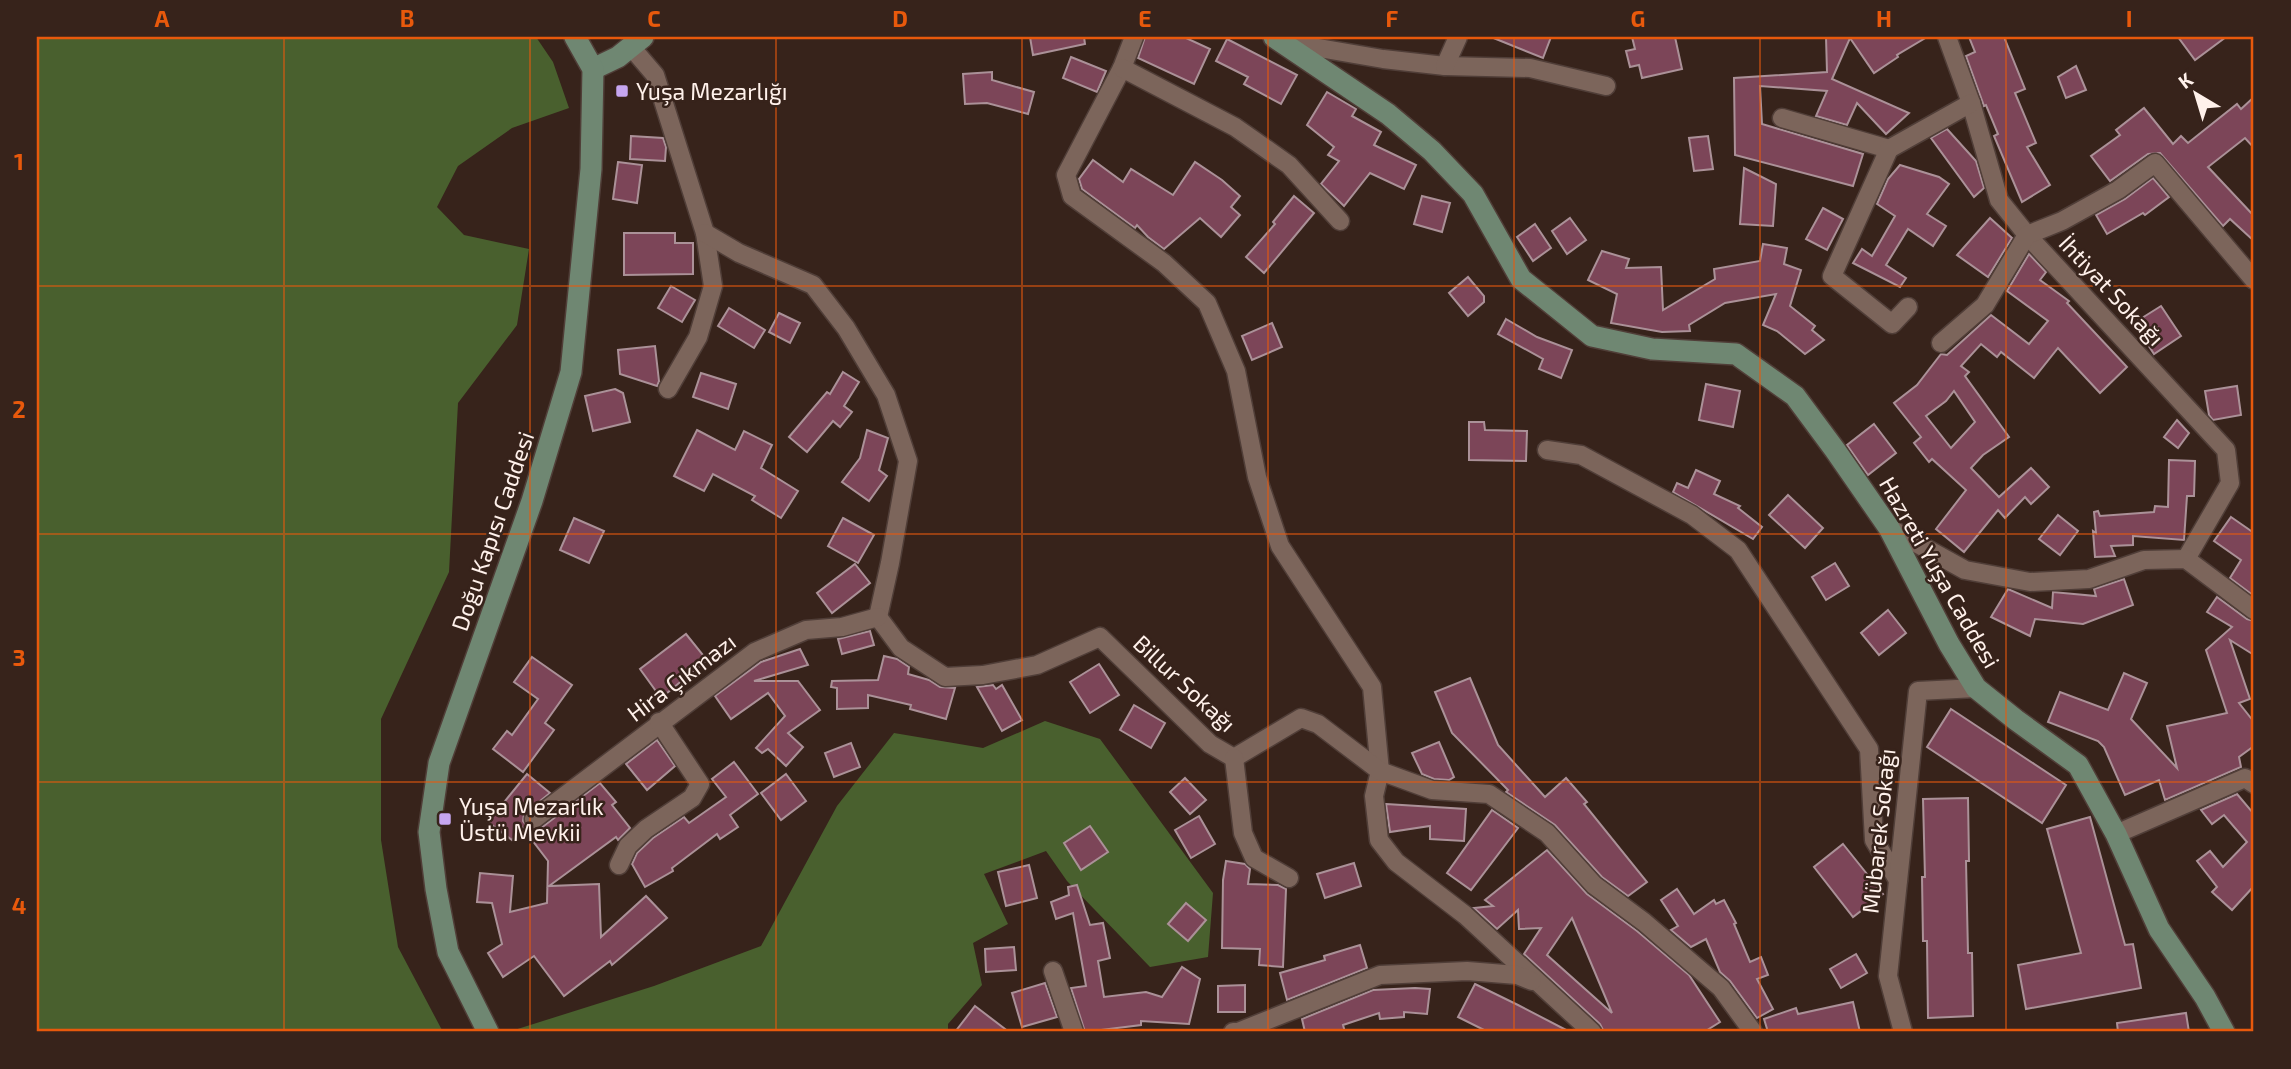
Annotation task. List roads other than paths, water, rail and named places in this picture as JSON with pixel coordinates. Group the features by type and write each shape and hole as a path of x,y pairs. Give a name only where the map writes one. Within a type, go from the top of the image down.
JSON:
{"street":[{"path":"575,37 593,69 638,42 655,75 705,233 713,286 698,337 668,389"},
{"path":"1135,37 1122,68 1066,175 1072,196 1164,263 1207,303 1236,371 1257,477 1280,546 1372,687 1380,771 1374,796 1379,840 1396,862 1465,915 1592,1032"},
{"path":"1445,66 1458,37"},
{"name":"İhtiyat Sokağı","path":"1947,37 1971,103 1999,200 2027,235 2226,450 2230,483 2186,559"},
{"path":"1277,39 1383,59 1445,66 1530,68 1606,86"},
{"name":"Hazreti Yuşa Caddesi","path":"1277,39 1388,114 1432,150 1474,194 1521,279 1592,336 1653,349 1735,354 1795,396 1889,528 1949,644 1976,688 2078,765 2116,834 2159,929 2205,997 2224,1032"},
{"path":"1122,68 1235,127 1289,165 1340,221"},
{"name":"Doğu Kapısı Caddesi","path":"488,1032 448,952 429,832 439,763 532,501 571,372 591,169 593,69"},
{"path":"1908,307 1892,324 1832,276 1889,149 1971,103"},
{"path":"1782,118 1889,149"},
{"path":"1941,343 1985,305 2027,235 2062,221 2107,196 2155,163 2254,280"},
{"path":"705,233 739,253 813,285 846,328 886,395 908,461 878,617"},
{"path":"1546,450 1581,455 1692,515 1738,550 1869,749 1874,840 1898,880"},
{"path":"1889,528 1965,570 2030,582 2089,579 2144,560 2186,559 2254,610"},
{"name":"Billur Sokağı","path":"878,617 901,648 946,677 983,675 1037,665 1100,637 1210,744 1234,758 1301,718 1318,724 1380,771"},
{"name":"Hira Çıkmazı","path":"534,819 755,652 806,630 842,627 878,617"},
{"name":"Mübarek Sokağı","path":"1903,1032 1888,976 1918,691 1976,688"},
{"path":"619,865 628,846 646,829 692,798 700,784 659,722"},
{"path":"1234,758 1243,833 1254,858 1289,878"},
{"path":"1380,771 1432,790 1489,794 1547,833 1594,885 1644,922 1721,988 1753,1032"},
{"path":"2116,834 2245,778 2254,785"},
{"path":"1053,971 1074,1032"},
{"path":"1233,1032 1380,975 1467,971 1517,975 1537,983"}],"place":[{"name":"Yuşa Mezarlığı","path":"622,91"},
{"name":"Yuşa Mezarlık Üstü Mevkii","path":"445,819"}]}
